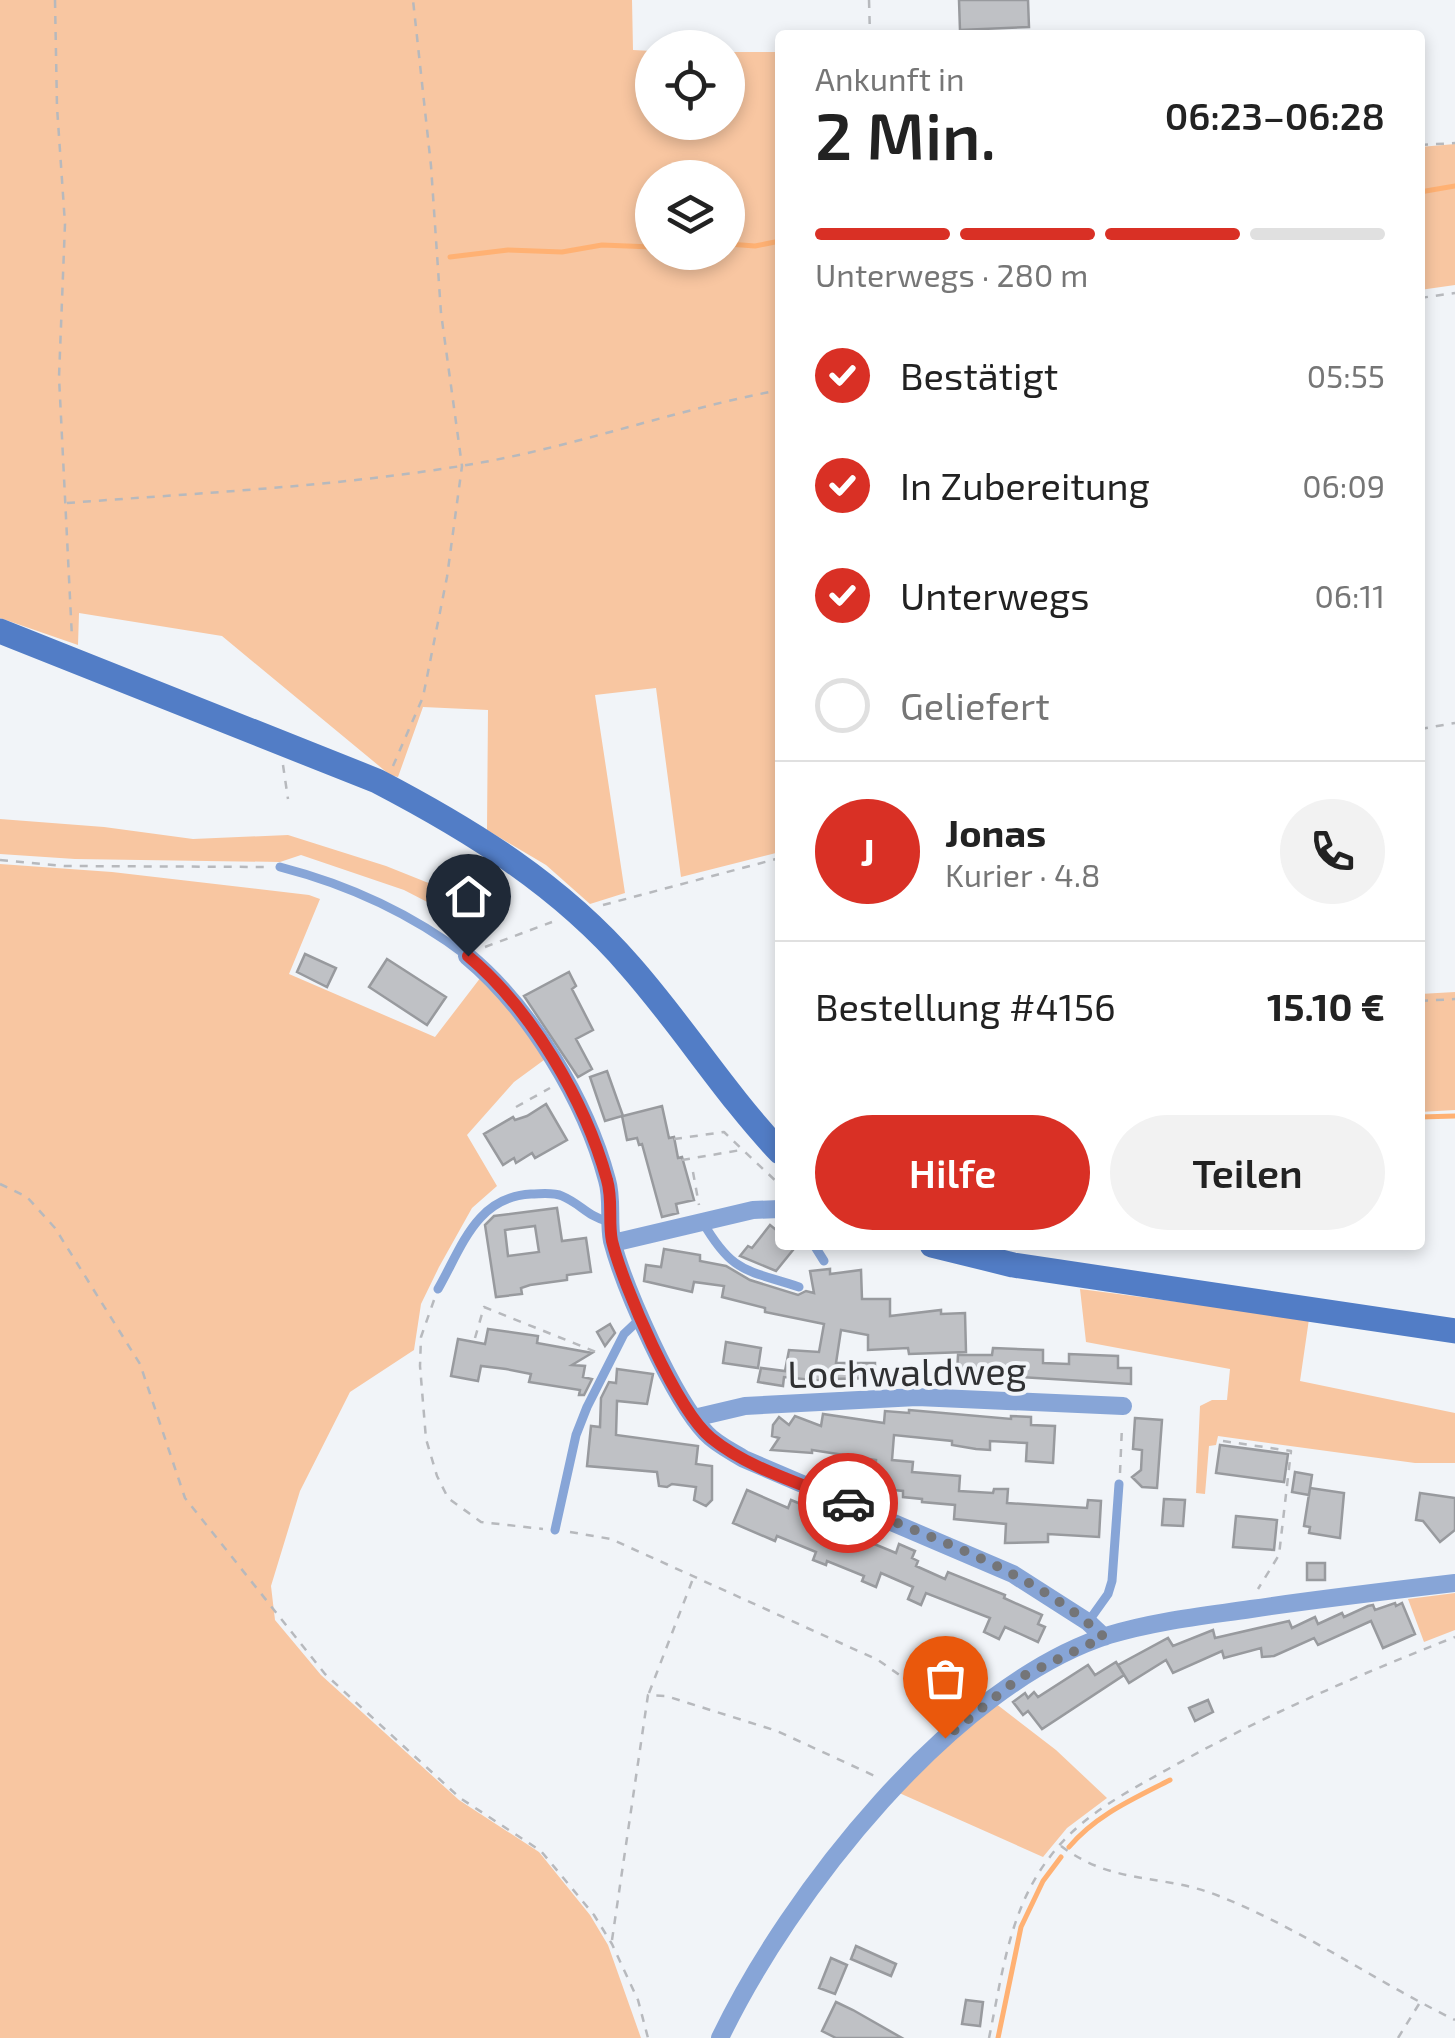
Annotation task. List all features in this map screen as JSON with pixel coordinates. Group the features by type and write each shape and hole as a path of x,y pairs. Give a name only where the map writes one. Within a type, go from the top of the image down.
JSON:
{"main road":[{"path":"0,631 383,784 452,821 515,862 578,913 632,968 775,1146"},
{"path":"952,1250 1013,1265 1455,1330"}],"street":[{"path":"468,956 517,1005 590,1129 608,1184 613,1243 641,1318 707,1435 744,1459 983,1560 1046,1593 1104,1637"},
{"path":"613,1243 753,1210 775,1209"},
{"name":"Lochwaldweg","path":"694,1418 746,1406 917,1397 1123,1406"},
{"path":"720,2038 784,1930 857,1832 962,1721 1019,1678 1104,1637 1172,1620 1455,1582"}],"lane":[{"path":"280,867 323,878 440,936 468,956"},
{"path":"438,1289 485,1210 502,1200 517,1195 560,1194 590,1216 610,1222"},
{"path":"702,1221 736,1266 800,1287"},
{"path":"817,1250 824,1261"},
{"path":"555,1530 576,1435 624,1334 641,1318"},
{"path":"1088,1622 1108,1594 1112,1581 1119,1484"}],"path":[{"path":"55,0 57,107 66,224 59,378 73,660"},
{"path":"383,784 423,697 448,578 462,466 441,313 431,166 413,0"},
{"path":"869,0 870,30"},
{"path":"1425,145 1455,142"},
{"path":"1425,297 1455,293"},
{"path":"67,503 252,490 462,466 594,438 775,391"},
{"path":"1425,728 1455,724"},
{"path":"285,744 283,765 288,799"},
{"path":"468,956 503,939 578,913 775,859"},
{"path":"0,860 65,866 280,867"},
{"path":"1425,1001 1455,999"},
{"path":"516,1108 544,1092"},
{"path":"674,1139 724,1132 775,1180"},
{"path":"682,1160 742,1149"},
{"path":"692,1172 702,1221"},
{"path":"0,1184 27,1198 55,1228 140,1364 184,1498 325,1674 447,1785 541,1851 594,1915 612,1944 638,2000 648,2038"},
{"path":"438,1289 421,1337 420,1366 426,1439 448,1498 482,1522 611,1539 878,1660 962,1721"},
{"path":"474,1338 484,1307 612,1358"},
{"path":"1119,1484 1122,1427"},
{"path":"1223,1441 1290,1451 1279,1555 1247,1610"},
{"path":"612,1944 648,1695 694,1576"},
{"path":"990,2038 1006,1952 1020,1907 1046,1861 1099,1808 1280,1711 1455,1637"},
{"path":"648,1695 666,1696 777,1732 872,1774 895,1789"},
{"path":"1059,1845 1082,1862 1108,1873 1215,1894 1286,1926 1455,2020"},
{"path":"1398,2038 1420,2003"}],"shaded area":[{"path":"0,0 632,0 635,140 745,140 745,52 775,52 775,853 681,877 656,688 595,695 625,893 590,904 546,865 487,830 488,710 423,707 398,777 390,775 222,636 79,613 78,645 0,618"},
{"path":"1455,144 1455,285 1425,289 1425,147"},
{"path":"0,819 193,839 288,835 436,886 472,911 464,921 404,890 301,855 280,862 0,854"},
{"path":"0,864 112,872 309,895 320,899 289,974 435,1037 481,977 511,1006 544,1060 514,1082 467,1135 497,1186 472,1208 439,1267 421,1304 414,1350 350,1392 300,1491 271,1586 275,1620 321,1675 459,1800 539,1852 590,1915 608,1945 641,2038 0,2038"},
{"path":"1455,992 1455,1110 1425,1112 1425,994"},
{"path":"1080,1289 1309,1319 1300,1381 1455,1413 1455,1463 1415,1463 1218,1436 1216,1445 1209,1446 1205,1494 1196,1493 1200,1406 1212,1400 1227,1400 1230,1369 1086,1342"},
{"path":"1455,1593 1455,1630 1424,1642 1408,1599"},
{"path":"995,1703 1056,1750 1107,1798 1067,1828 1043,1857 897,1792"}],"building":[{"path":"959,0 1028,0 1029,27 960,30"},
{"path":"305,954 336,968 327,987 297,972"},
{"path":"387,959 446,997 427,1025 369,987"},
{"path":"569,972 576,986 572,989 593,1030 576,1039 592,1069 578,1077 524,996"},
{"path":"607,1071 623,1116 662,1106 669,1138 674,1137 694,1200 676,1204 678,1213 662,1217 642,1144 637,1138 627,1140 622,1116 605,1121 590,1077"},
{"path":"546,1104 567,1140 535,1158 532,1153 516,1163 514,1158 503,1165 484,1134"},
{"path":"557,1208 562,1241 586,1238 591,1272 530,1285 521,1288 522,1294 496,1297 485,1225 494,1216","holes":["535,1226 539,1252 508,1256 505,1230"]},
{"path":"770,1225 775,1229 775,1250 793,1250 776,1271 740,1256 748,1246 752,1248"},
{"path":"664,1249 700,1255 700,1261 726,1266 750,1280 798,1295 814,1293 810,1271 830,1269 830,1274 861,1270 862,1299 890,1299 890,1316 941,1310 941,1314 965,1313 966,1352 909,1354 908,1348 868,1350 868,1335 841,1330 836,1363 875,1363 875,1378 833,1382 784,1377 783,1386 758,1382 761,1368 785,1371 789,1350 819,1352 824,1324 765,1312 765,1308 722,1297 724,1286 694,1282 692,1292 644,1281 646,1265 661,1267"},
{"path":"610,1324 615,1333 605,1346 597,1332"},
{"path":"488,1329 538,1336 537,1343 592,1353 572,1365 585,1366 583,1377 592,1379 584,1395 579,1395 580,1390 529,1382 531,1374 506,1369 481,1366 478,1381 451,1376 458,1339 485,1344"},
{"path":"726,1342 761,1348 758,1368 723,1363"},
{"path":"993,1348 1043,1350 1043,1363 1069,1364 1069,1354 1118,1356 1118,1368 1131,1368 1131,1384 957,1373 958,1355 992,1355"},
{"path":"617,1369 653,1374 647,1404 617,1401 616,1435 698,1446 696,1464 712,1466 712,1500 706,1506 694,1500 696,1487 659,1486 657,1472 587,1466 591,1426 600,1427 601,1398 609,1382 616,1383"},
{"path":"885,1411 1011,1419 1031,1417 1031,1425 1055,1426 1053,1463 1026,1461 1027,1443 990,1441 990,1450 952,1445 952,1441 894,1435 892,1460 913,1462 912,1472 960,1476 959,1491 993,1493 994,1489 1008,1489 1007,1503 1087,1508 1088,1500 1101,1501 1099,1537 1048,1534 1048,1542 1005,1543 1006,1524 954,1519 955,1505 922,1502 903,1497 903,1491 874,1488 876,1460 812,1450 771,1450 779,1438 772,1436 779,1417 789,1425 795,1416 821,1426 823,1414 884,1423"},
{"path":"1135,1418 1162,1420 1157,1488 1142,1487 1132,1477 1141,1470 1142,1450 1133,1449"},
{"path":"1220,1445 1288,1454 1284,1482 1216,1473"},
{"path":"1295,1472 1312,1475 1309,1495 1292,1492"},
{"path":"1310,1488 1344,1493 1340,1538 1309,1533 1310,1527 1304,1526"},
{"path":"747,1490 788,1508 791,1500 808,1507 822,1513 819,1520 849,1533 852,1525 866,1531 862,1539 896,1553 899,1544 915,1551 912,1558 918,1561 916,1566 945,1579 948,1572 1005,1595 1004,1598 1042,1615 1038,1624 1045,1627 1038,1642 1005,1627 999,1639 984,1632 990,1618 926,1593 921,1605 908,1599 913,1587 881,1573 876,1587 862,1581 864,1576 827,1561 826,1565 813,1560 816,1552 777,1536 775,1541 733,1523"},
{"path":"1420,1493 1455,1498 1455,1530 1440,1542 1423,1521 1416,1520"},
{"path":"1164,1499 1185,1500 1183,1526 1162,1525"},
{"path":"1236,1516 1277,1520 1274,1550 1233,1547"},
{"path":"1307,1563 1325,1563 1325,1580 1307,1580"},
{"path":"1402,1603 1415,1634 1383,1648 1371,1621 1318,1645 1314,1638 1274,1656 1262,1657 1261,1648 1224,1658 1222,1651 1173,1673 1166,1660 1129,1683 1118,1665 1168,1638 1173,1646 1213,1630 1215,1638 1289,1621 1292,1628 1315,1617 1318,1624 1342,1613 1344,1617 1368,1606 1373,1605 1375,1610"},
{"path":"1116,1662 1124,1675 1042,1729 1028,1711 1023,1715 1013,1702 1025,1693 1028,1698 1034,1692 1038,1697 1088,1665 1095,1675"},
{"path":"1208,1700 1213,1712 1195,1721 1189,1708"},
{"path":"856,1946 896,1964 891,1976 851,1959"},
{"path":"831,1958 847,1965 835,1994 819,1988"},
{"path":"966,2000 983,2002 980,2026 962,2024"},
{"path":"836,2002 902,2038 836,2038 822,2031"}],"waterway":[{"path":"1425,191 1455,186"},
{"path":"745,245 775,242"},
{"path":"450,257 508,250 562,252 602,245 635,246"},
{"path":"1425,1117 1455,1116"},
{"path":"1069,1847 1103,1817 1170,1780"},
{"path":"998,2038 1021,1927 1043,1881 1061,1857"}],"way so far":[{"path":"848,1503 1013,1574 1088,1622 1104,1637 1019,1678 945,1738"}],"route":[{"path":"468,956 517,1005 590,1129 608,1184 613,1243 641,1318 694,1418 724,1448 848,1503"}]}
